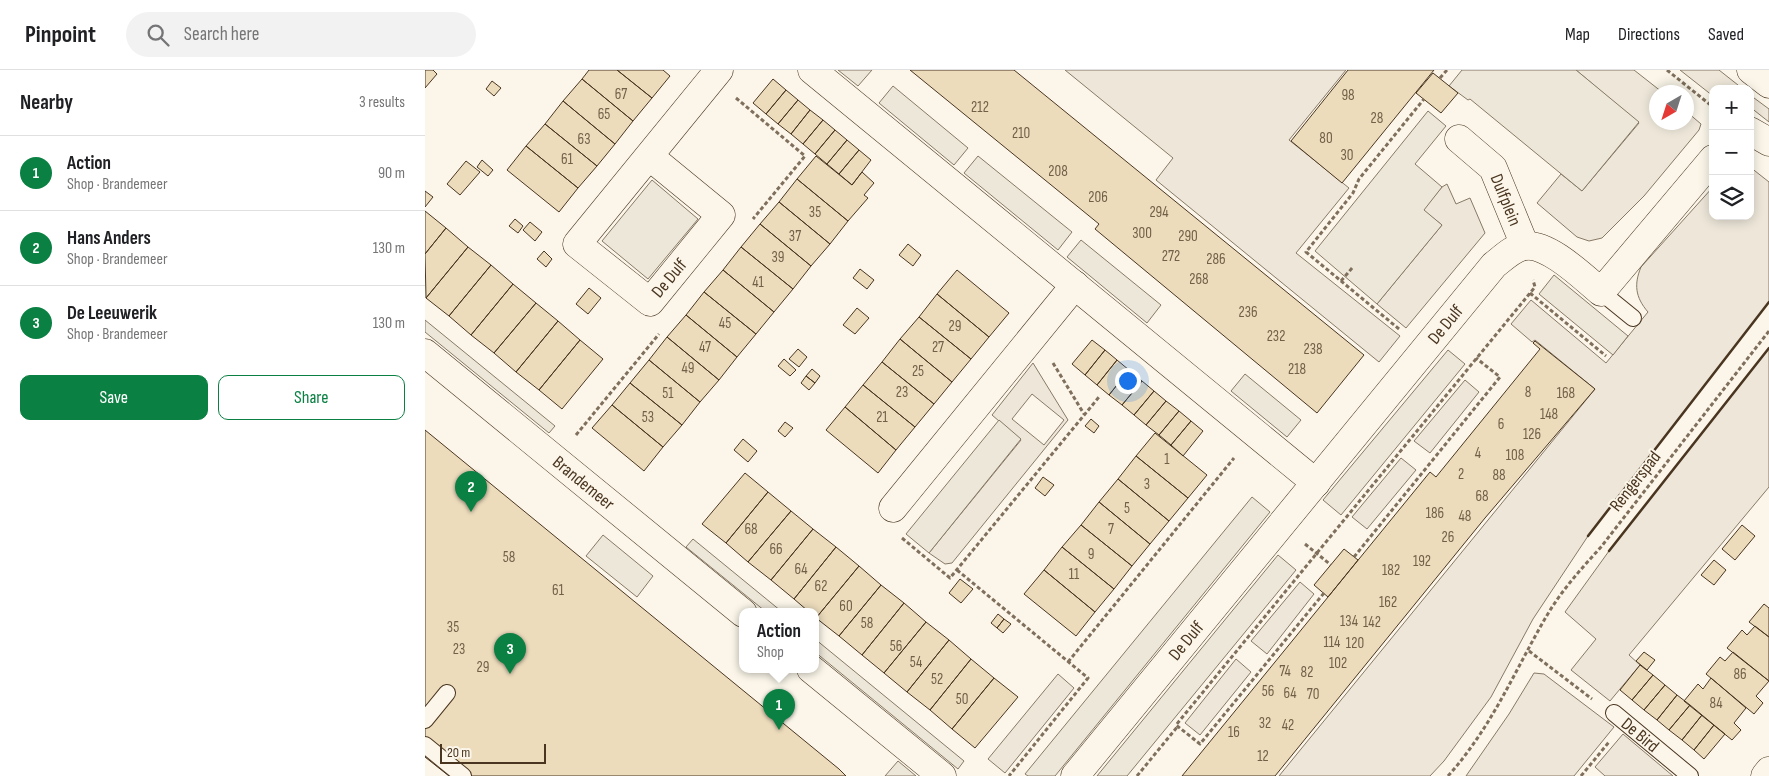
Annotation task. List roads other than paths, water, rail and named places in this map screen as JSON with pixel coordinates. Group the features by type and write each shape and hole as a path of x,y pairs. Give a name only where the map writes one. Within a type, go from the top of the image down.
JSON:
{"street":[{"name":"De Dulf","path":"649,156 721,215 650,302 577,244 719,70"},
{"path":"812,70 1316,482"},
{"path":"1751,70 1769,84"},
{"path":"1754,132 1769,142"},
{"name":"Dulfplein","path":"1459,139 1493,168 1525,246"},
{"path":"1525,246 1544,250 1560,258 1601,292 1709,164"},
{"name":"De Dulf","path":"1075,776 1495,265 1509,253 1525,246"},
{"path":"893,508 1075,285"},
{"name":"Brandemeer","path":"425,353 739,610"},
{"path":"816,673 942,776"},
{"path":"1765,776 1769,771"}],"lane":[{"path":"1601,292 1633,318"},
{"path":"425,720 447,693"},
{"name":"De Bird","path":"1620,717 1690,776"},
{"path":"425,745 463,776"}],"place":[{"name":"Hans Anders","path":"471,512"},
{"name":"De Leeuwerik","path":"510,674"},
{"name":"Action","path":"779,730"}]}
